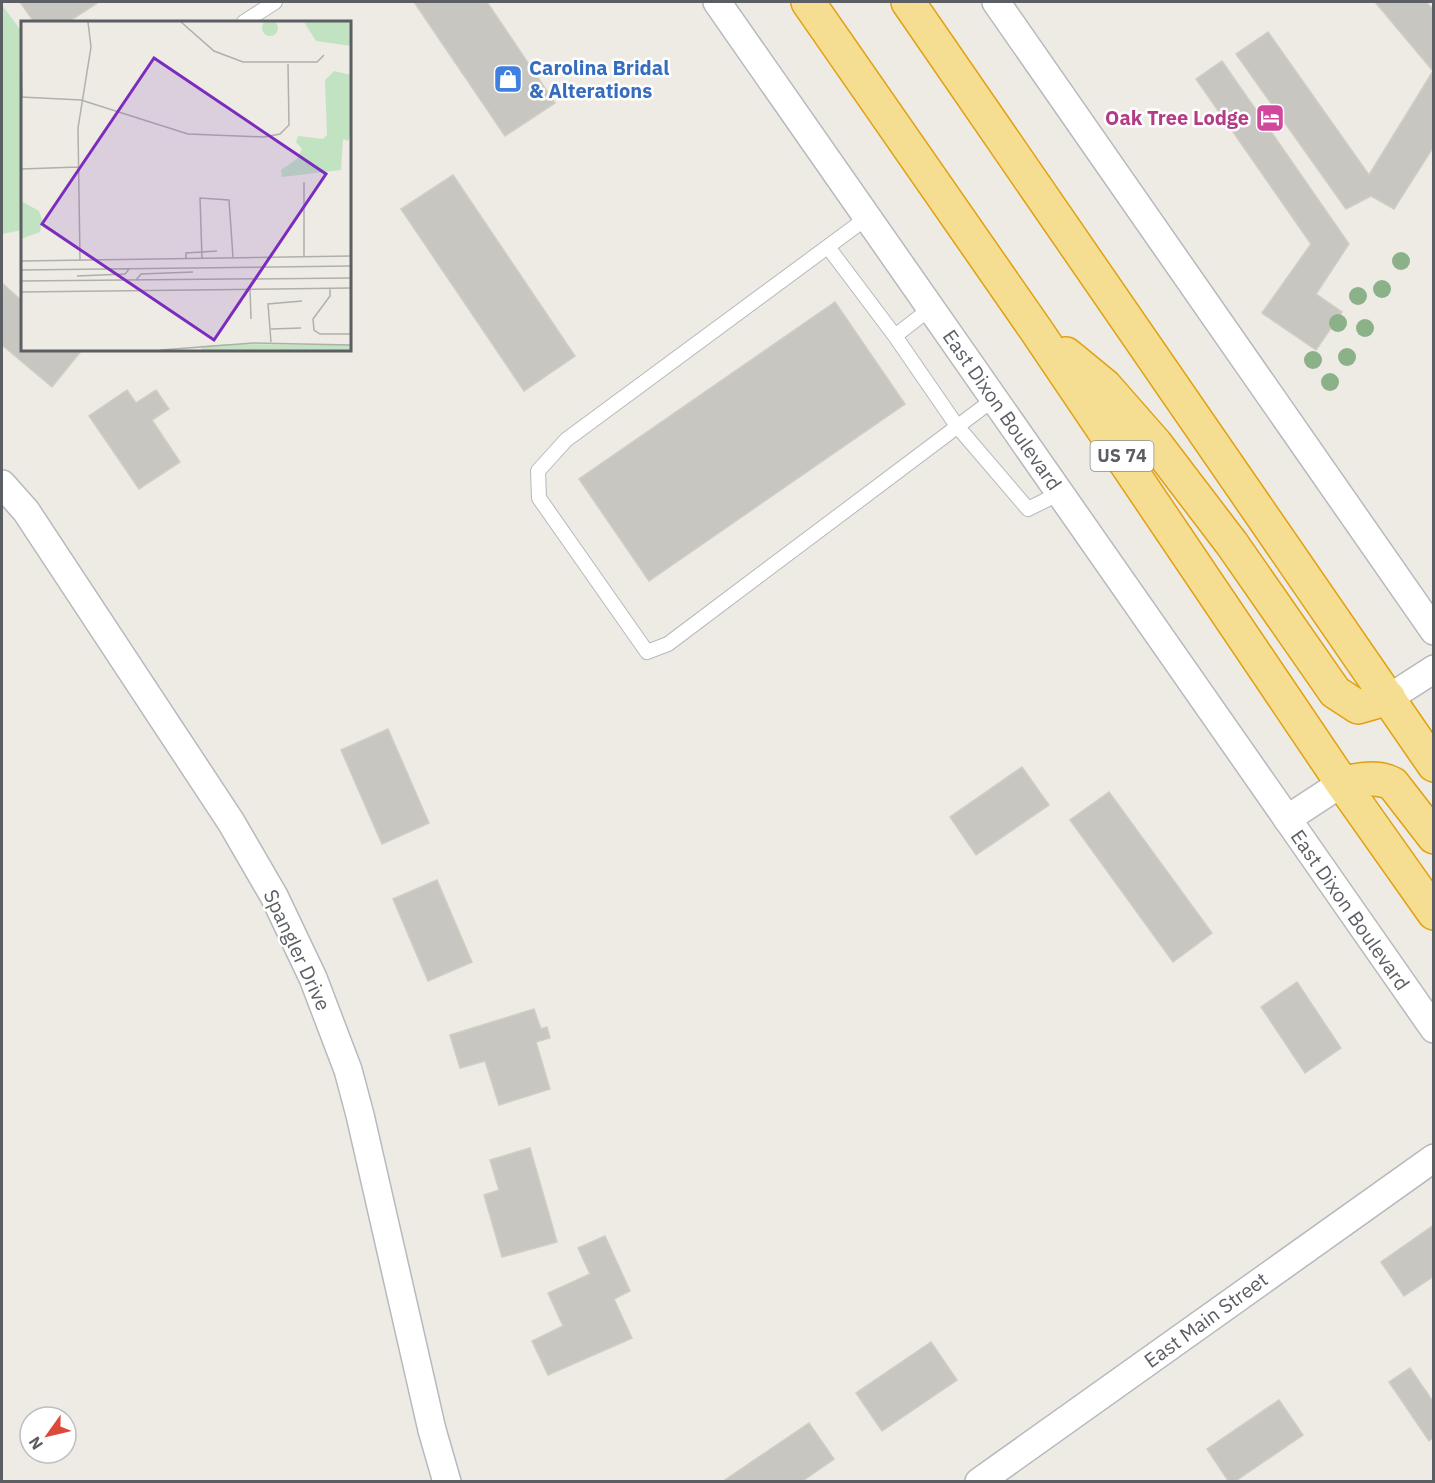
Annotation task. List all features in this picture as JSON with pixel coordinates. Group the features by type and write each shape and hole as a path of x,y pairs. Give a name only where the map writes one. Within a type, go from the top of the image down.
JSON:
{"highway":[{"name":"US 74","path":"808,2 1036,330 1342,783 1434,913"},
{"path":"908,2 1434,765"},
{"path":"1036,330 1105,386 1128,411 1232,544 1335,692 1358,706 1389,698"},
{"path":"1342,783 1373,778 1384,779 1393,784 1434,837"}],"street":[{"name":"East Dixon Boulevard","path":"717,2 1434,1029"},
{"path":"996,2 1434,631"},
{"name":"Spangler Drive","path":"2,484 26,511 231,822 274,896 313,978 348,1070 360,1115 432,1430 447,1482"},
{"path":"1389,698 1434,669"},
{"name":"East Dixon Boulevard","path":"1287,819 1342,783"},
{"name":"East Main Street","path":"979,1482 1434,1158"}],"lane":[{"path":"246,21 275,2"},
{"path":"867,217 566,440 538,471 539,498 647,652 668,644 994,399"},
{"path":"828,247 895,336 957,426 1028,509 1060,493"},
{"path":"895,336 931,308"}],"green space":[{"path":"2,5 21,31 21,230 2,234"}],"building":[{"path":"20,2 99,2 70,21 33,21"},
{"path":"414,2 487,2 555,103 505,136"},
{"path":"1375,2 1426,2 1434,10 1434,146 1394,209 1371,196 1346,209 1236,54 1268,32 1369,175 1433,71"},
{"path":"1222,61 1349,244 1316,294 1342,312 1316,350 1262,313 1311,244 1196,79"},
{"path":"453,175 575,356 524,391 401,209"},
{"path":"3,284 21,300 21,351 81,351 52,387 2,345"},
{"path":"835,302 905,404 649,581 579,479"},
{"path":"127,390 136,403 156,390 169,409 152,420 180,462 139,489 89,416"},
{"path":"388,729 429,823 382,844 341,750"},
{"path":"1022,767 1049,805 976,855 950,817"},
{"path":"1109,792 1212,933 1173,962 1070,820"},
{"path":"437,880 472,962 428,981 393,899"},
{"path":"1297,982 1341,1048 1305,1073 1261,1007"},
{"path":"534,1009 541,1029 547,1027 550,1038 536,1042 550,1089 499,1105 485,1061 460,1068 450,1035"},
{"path":"530,1148 557,1242 502,1257 484,1195 499,1190 490,1160"},
{"path":"1434,1225 1434,1276 1404,1296 1381,1262"},
{"path":"605,1236 630,1291 614,1299 632,1338 548,1375 532,1341 563,1326 548,1293 590,1274 578,1248"},
{"path":"931,1342 957,1380 882,1431 856,1393"},
{"path":"1410,1368 1434,1403 1434,1437 1429,1441 1389,1382"},
{"path":"1279,1400 1303,1435 1234,1482 1229,1482 1207,1449"},
{"path":"809,1423 834,1459 801,1482 722,1482"}],"place":[{"name":"Carolina Bridal & Alterations","path":"508,79"},
{"name":"Oak Tree Lodge","path":"1270,118"}]}
